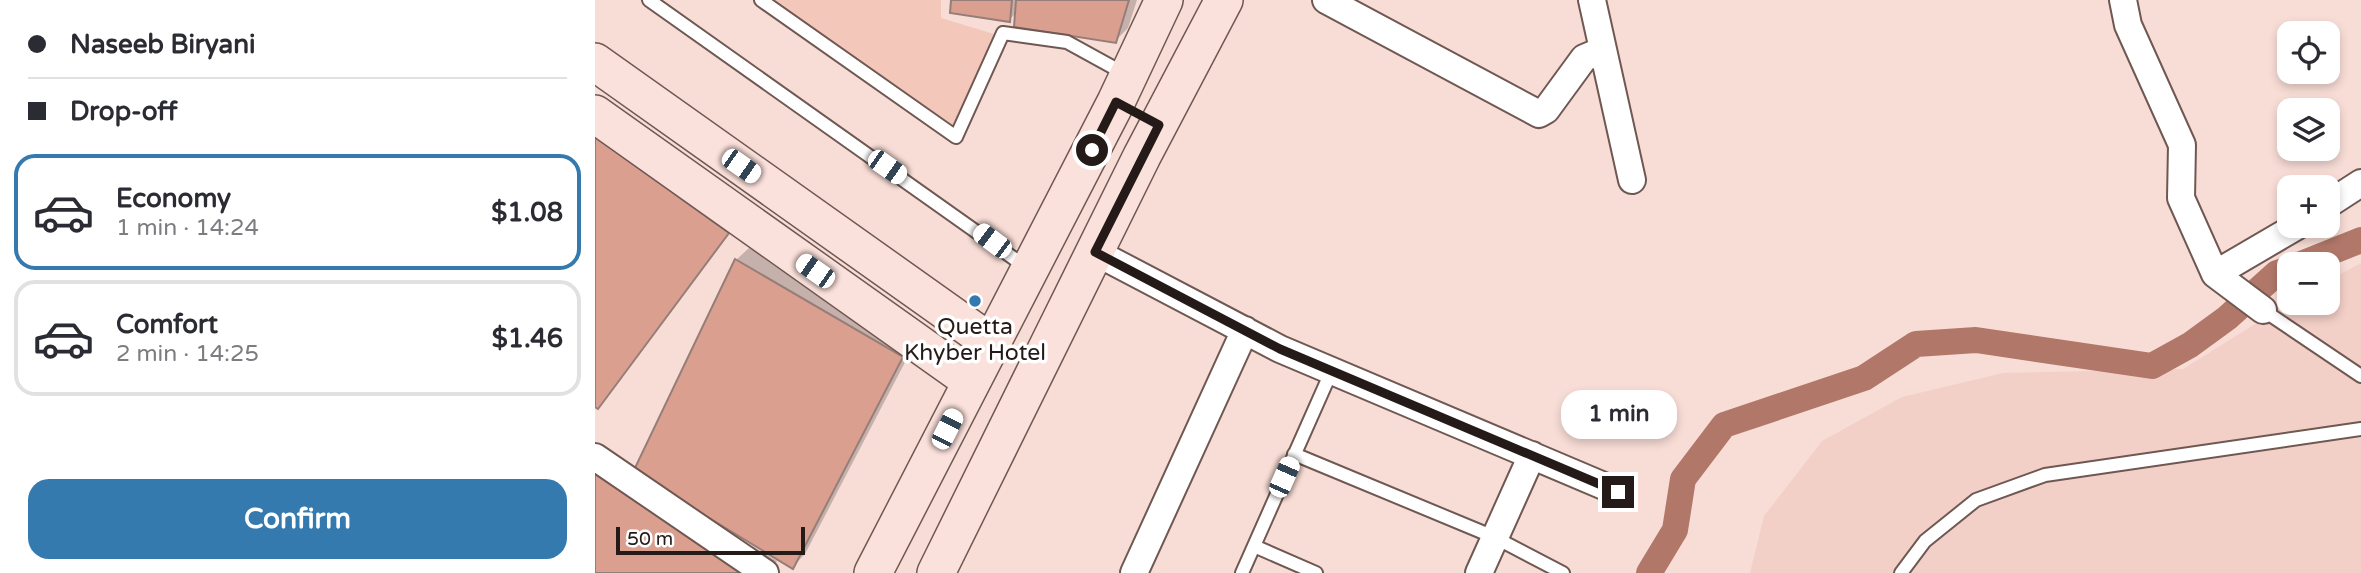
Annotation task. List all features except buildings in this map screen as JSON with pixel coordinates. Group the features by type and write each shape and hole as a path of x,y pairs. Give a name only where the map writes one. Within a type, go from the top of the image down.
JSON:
{"main road":[{"path":"873,573 971,381 1031,271 1123,89 1164,0"},
{"path":"936,573 1224,0"},
{"path":"595,62 991,343"},
{"path":"1123,89 1159,125"},
{"path":"595,114 971,381"}],"street":[{"path":"1327,0 1539,114 1546,110 1584,58 1603,50"},
{"path":"1592,0 1632,180"},
{"path":"2123,0 2128,25 2182,145 2181,198 2225,281 2263,310"},
{"path":"2340,197 2361,183"},
{"path":"2225,281 2281,238"},
{"path":"1095,252 1245,330 1332,370 1618,492"},
{"path":"1134,573 1245,330"},
{"path":"1479,573 1532,455"},
{"path":"595,457 765,573"}],"lane":[{"path":"649,0 1031,271"},
{"path":"761,0 956,137 1003,33 1067,42 1123,89"},
{"path":"2263,310 2361,376"},
{"path":"1242,573 1332,370"},
{"path":"1901,573 1925,541 1976,500 2045,475 2361,429"},
{"path":"1294,454 1494,537 1563,573"},
{"path":"1254,545 1316,573"}],"shaded area":[{"path":"773,0 941,0 941,18 994,34 953,125"},
{"path":"2361,263 2361,573 1750,573 1764,516 1822,441 1902,397 2003,373 2183,369 2277,310 2277,315 2340,315 2340,274"}],"waterway":[{"path":"2331,252 2361,240"},
{"path":"1649,573 1675,530 1683,479 1724,425 1864,378 1916,344 1976,340 2152,366 2190,345 2227,318 2277,273"}],"place":[{"name":"Quetta Khyber Hotel","path":"975,301"}],"route":[{"path":"1092,150 1116,102 1159,125 1095,252 1280,349 1618,492"}]}
